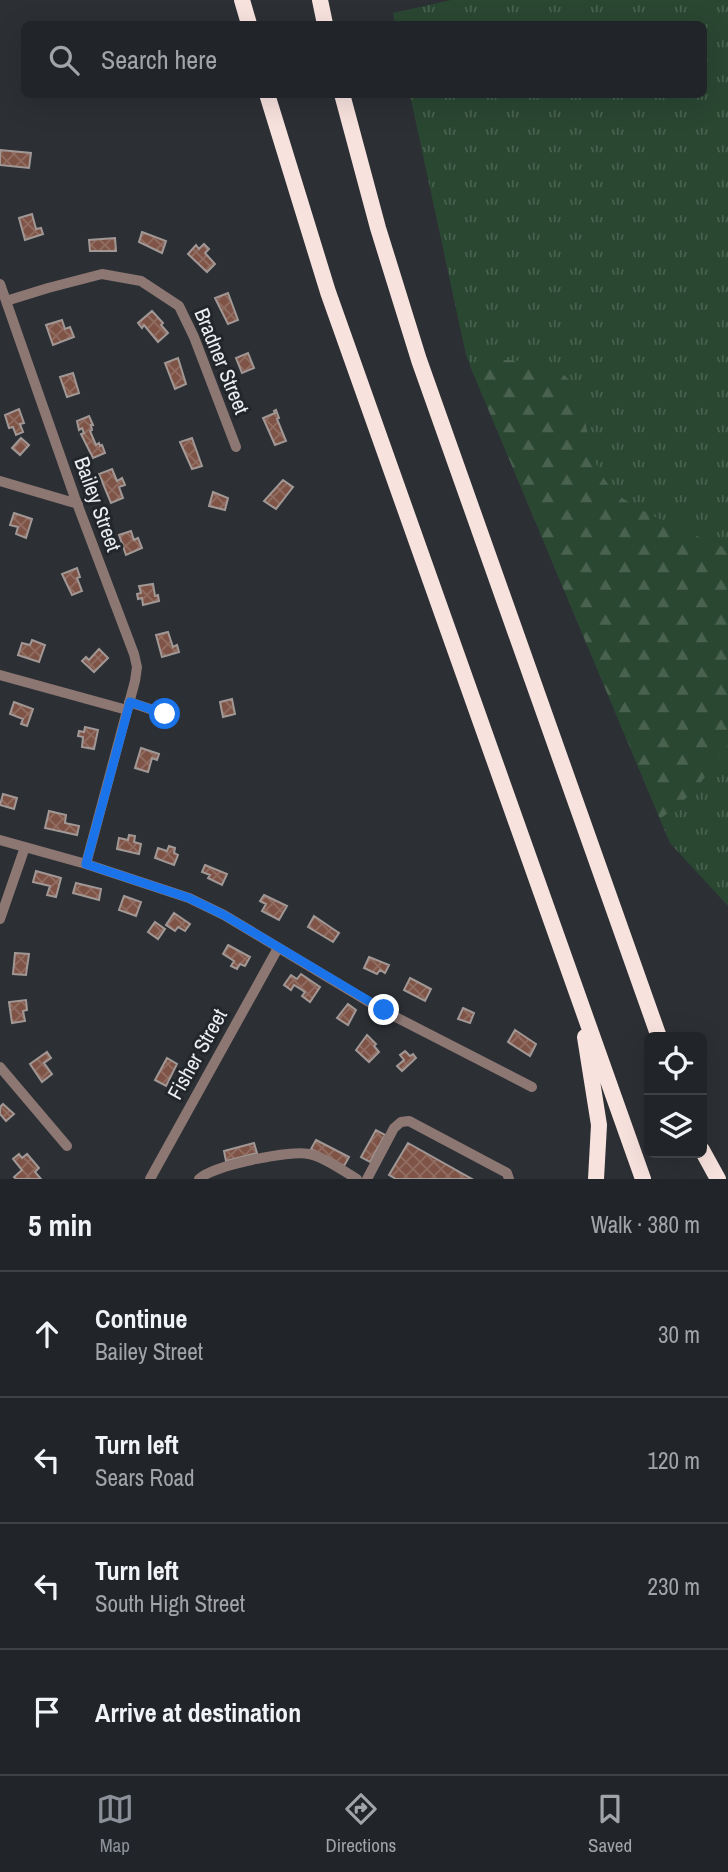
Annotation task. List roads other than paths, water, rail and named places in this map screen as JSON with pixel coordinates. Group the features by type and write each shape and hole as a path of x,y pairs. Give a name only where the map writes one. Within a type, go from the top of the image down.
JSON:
{"highway":[{"path":"242,0 247,21"},
{"path":"320,0 324,21"},
{"path":"268,98 328,292 643,1179"},
{"path":"343,98 377,228 419,360 658,1032"},
{"path":"580,1000 599,1125 596,1179"},
{"path":"703,1158 710,1179"},
{"path":"705,1158 718,1179"}],"street":[{"name":"Bradner Street","path":"6,302 102,274 141,281 179,306 194,337 236,447"},
{"name":"Bailey Street","path":"0,284 137,667 86,864"},
{"path":"0,481 78,503"},
{"path":"0,675 165,714"},
{"path":"0,840 86,864 189,898 224,915 384,1010 532,1087"},
{"path":"0,919 25,847"},
{"name":"Fisher Street","path":"150,1179 278,948"},
{"path":"0,1067 67,1146"},
{"path":"366,1179 394,1128 401,1122 409,1121 507,1173 509,1179"},
{"path":"200,1179 219,1168 290,1153 311,1154 357,1179"}]}
